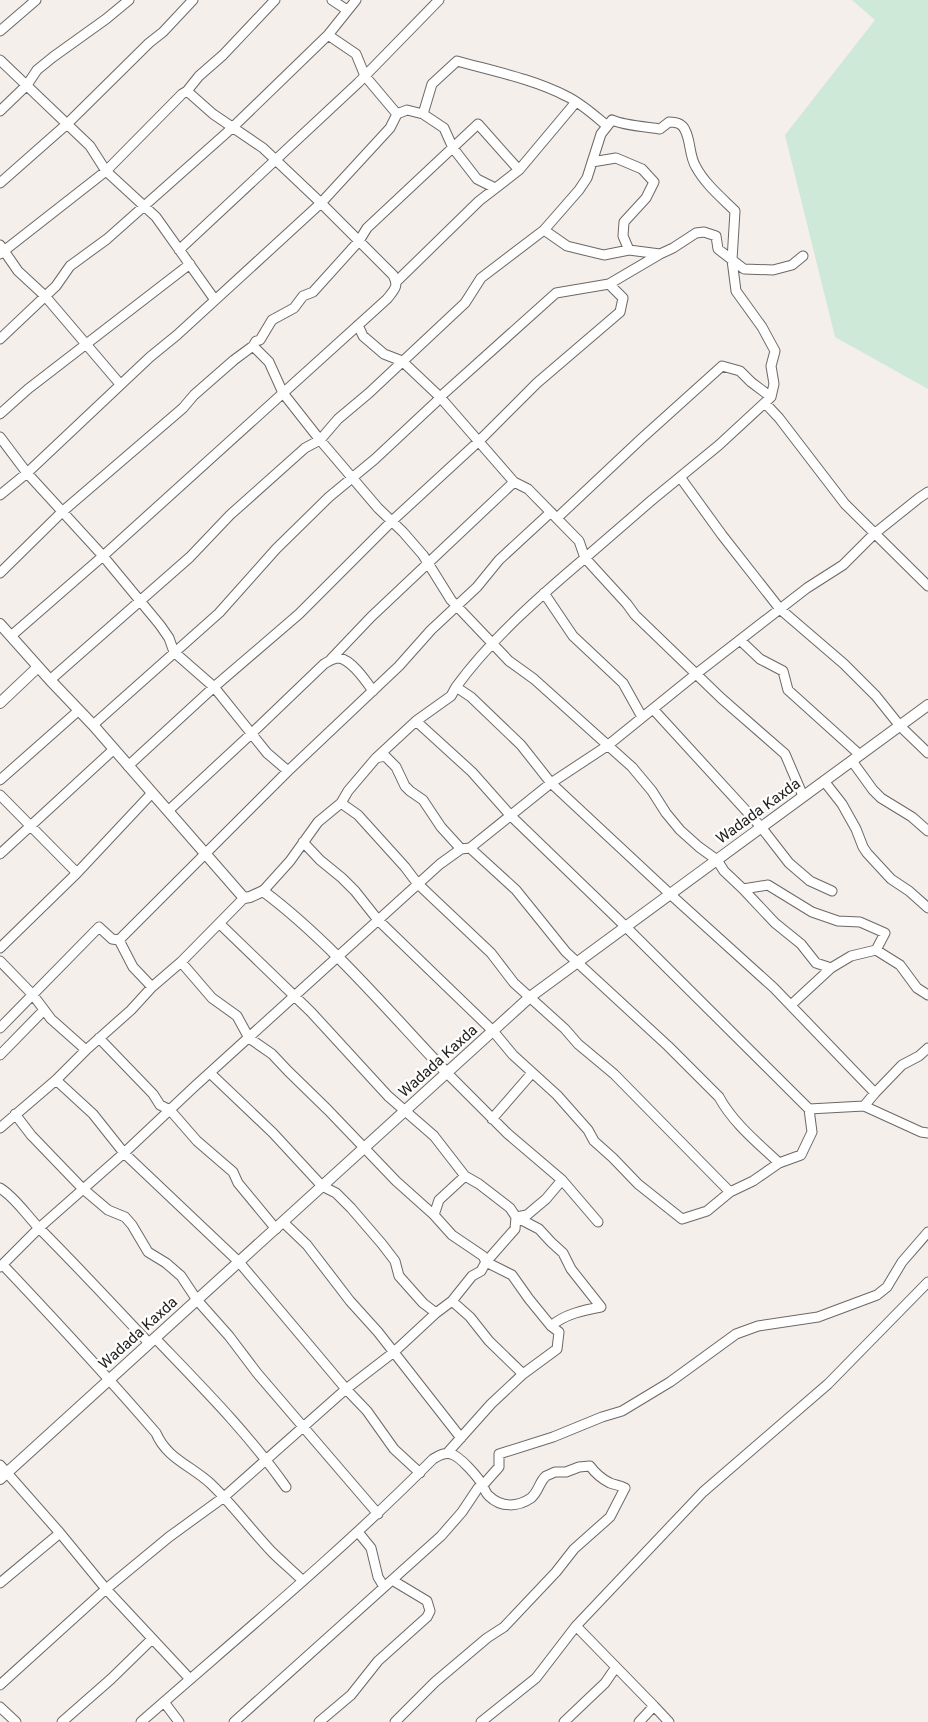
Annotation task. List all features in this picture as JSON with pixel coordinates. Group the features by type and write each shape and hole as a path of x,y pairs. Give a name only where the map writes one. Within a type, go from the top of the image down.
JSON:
{"street":[{"path":"0,31 36,0"},
{"path":"0,111 27,85 38,70 53,57 129,0"},
{"path":"0,183 67,124 163,32 193,0"},
{"path":"120,384 45,296 18,271 1,250 106,171 187,91 199,76 223,55 275,0"},
{"path":"332,0 347,10"},
{"path":"0,338 56,286 70,266 107,239 232,128 328,35 356,0"},
{"path":"179,250 365,76 439,0"},
{"path":"328,35 356,54 365,76 397,114"},
{"path":"0,60 90,146 106,171 161,223 216,300"},
{"path":"423,114 432,84 457,61 528,82 566,96 606,126"},
{"path":"187,91 213,114 263,148 322,203 392,274 396,282 395,289 387,299 103,556 3,630 93,725 244,898"},
{"path":"396,282 479,202 519,170 576,102"},
{"path":"0,495 27,473 120,384 216,300 322,203 390,128 397,114 407,110 423,114 444,128 453,148 477,179 495,188"},
{"path":"0,1128 56,1080 99,1038 132,1010 152,986 181,962 244,898 263,891 290,861 318,822 341,802 376,758 416,721 451,696 463,676 544,593 680,476 719,445 768,400 774,384 771,366 775,351 762,327 736,291 732,260 735,211 712,188 696,168 690,153 685,129 678,122 669,122 660,129 618,123 612,120 601,134 587,178 544,230 481,278 465,303 369,394 338,419 320,440 305,448 230,515 190,557 50,680"},
{"path":"0,573 62,512 183,408 194,395 234,360 253,346 256,341 260,340 272,320 294,308 303,296 313,292 360,241 367,228 478,124 519,170"},
{"path":"592,162 616,158 642,169 654,182 646,198 624,222 623,236 629,250"},
{"path":"544,230 567,246 604,255 629,250 660,254"},
{"path":"93,725 219,613 276,549 329,497 353,478 556,293 609,284 696,233 704,232 716,236 718,250 744,269 773,270 792,265 803,256"},
{"path":"0,414 28,389 190,264"},
{"path":"128,766 214,687 298,614 392,521 479,442 538,384 620,312 623,298 609,284"},
{"path":"358,325 364,336 384,354 402,362 440,397 514,482 528,489 579,541 585,558 612,586 635,615 696,674 785,754 803,796"},
{"path":"253,346 270,362 284,393 320,440 403,532 428,562 451,600 492,645 509,662 534,679 632,767 652,790 666,813 680,830 717,860 724,870 775,923 801,944 816,963 832,968"},
{"path":"119,940 288,771 399,666 431,630 477,587 499,560 554,515 722,366 740,371 768,400 779,418 845,504 928,586"},
{"path":"0,437 27,473 103,556 169,638 174,652 214,687 267,753 288,771"},
{"path":"680,476 722,535 780,609 844,664 876,696 900,726 928,753"},
{"path":"331,660 371,617 514,482"},
{"path":"303,1581 271,1551 224,1496 209,1482 179,1462 166,1450 156,1433 56,1320 1,1266 82,1188 124,1153 417,883 440,864 465,849 511,816 551,783 607,746 807,588 843,565 874,534 928,492"},
{"path":"544,593 572,636 623,683 642,717"},
{"path":"740,640 760,660 783,671 788,690 856,758 872,790 928,831"},
{"path":"168,811 324,664 338,658 345,660 354,667 374,691"},
{"path":"0,703 38,667"},
{"path":"456,687 471,697 521,745 551,783 791,1005 875,1093"},
{"name":"Wadada Kaxda","path":"2,1472 109,1380 530,997 928,705"},
{"path":"653,709 761,827 789,863 810,881 832,891"},
{"path":"0,780 78,711"},
{"path":"303,842 355,891 378,920 493,1031 513,1055 562,1100 588,1130 594,1141 638,1184 682,1219 707,1211 730,1192 754,1181 779,1163 801,1155 812,1132 809,1109 511,816 472,772 416,721"},
{"path":"0,854 113,750"},
{"path":"376,758 386,756 396,767 405,786 424,800 441,827 516,890 554,938 720,1097 724,1106 748,1133 779,1163"},
{"path":"824,781 846,811 863,847 891,879 909,891 928,908"},
{"path":"0,948 77,872 152,792"},
{"path":"0,795 77,872"},
{"path":"341,802 358,815 417,883 491,953 514,983 578,1044 614,1074 730,1192"},
{"path":"743,889 768,885 812,912 838,921 860,922 885,933 876,950"},
{"path":"263,891 338,957 492,1119 562,1180 598,1222"},
{"path":"220,924 340,1042 388,1096 434,1136 465,1176 510,1208 516,1217 539,1229 563,1253 571,1269 601,1308 581,1310 551,1326"},
{"path":"0,1028 99,928 112,939 119,940"},
{"path":"119,940 133,967 152,986"},
{"path":"791,1005 832,968 851,956 876,950 900,965 917,988 928,995"},
{"path":"0,961 33,996 51,1019 86,1050"},
{"path":"181,962 212,998 237,1016 249,1038 272,1054 396,1181 434,1215 452,1235 483,1256 486,1262 512,1274 528,1299 551,1326 559,1332 557,1349 523,1374 491,1404 449,1451 451,1454"},
{"path":"0,1055 44,1010"},
{"path":"99,1038 153,1094 160,1105 170,1110 197,1141 233,1172 238,1183 280,1225 308,1245 350,1301 378,1332 461,1438"},
{"path":"864,1106 902,1064 918,1056 928,1048"},
{"path":"210,1072 274,1133 322,1186 336,1193 351,1208 395,1261 399,1276 422,1303 436,1313"},
{"path":"492,1119 532,1073"},
{"path":"56,1080 93,1114 124,1153 239,1262 375,1421 394,1449 420,1473"},
{"path":"809,1109 864,1106 921,1132 928,1133"},
{"path":"15,1114 37,1142 82,1188 108,1210 124,1218 132,1225 148,1252 175,1270 257,1373 378,1514"},
{"path":"434,1215 438,1200 465,1176"},
{"path":"516,1217 527,1215 546,1199 562,1180"},
{"path":"0,1188 6,1191 39,1228 234,1421 266,1459 286,1487"},
{"path":"0,1685 106,1589 169,1536 224,1496 346,1389 394,1352 436,1313 452,1301 472,1276 481,1271 486,1262 515,1229 516,1217"},
{"path":"234,1722 441,1536 462,1512 478,1488 499,1467 499,1454 554,1437 602,1417 622,1411 670,1382 736,1334 758,1326 818,1317 877,1295 887,1287 902,1262 928,1232"},
{"path":"482,1722 536,1678 576,1626 703,1492 828,1384 928,1282"},
{"path":"452,1301 470,1317 489,1341 523,1374"},
{"path":"141,1722 358,1532 433,1459 441,1454 451,1454 465,1464 483,1485 488,1495 496,1502 504,1505 519,1504 530,1498 538,1492 546,1476 579,1467 590,1466 601,1478 626,1488 624,1494 616,1503 610,1517 574,1550 504,1627 435,1682 395,1722"},
{"path":"2,1472 60,1533 106,1589 190,1679"},
{"path":"358,1532 371,1548 378,1577 384,1587"},
{"path":"0,1583 60,1533"},
{"path":"319,1722 351,1695 378,1661 427,1617 430,1611 427,1601 392,1580"},
{"path":"576,1626 669,1722"},
{"path":"62,1722 152,1639"},
{"path":"564,1722 605,1683 616,1667"},
{"path":"164,1702 179,1722"},
{"path":"639,1722 654,1706"},
{"path":"0,1707 16,1722"}],"green space":[{"path":"852,0 928,0 928,389 835,337 785,135 875,20"}]}
